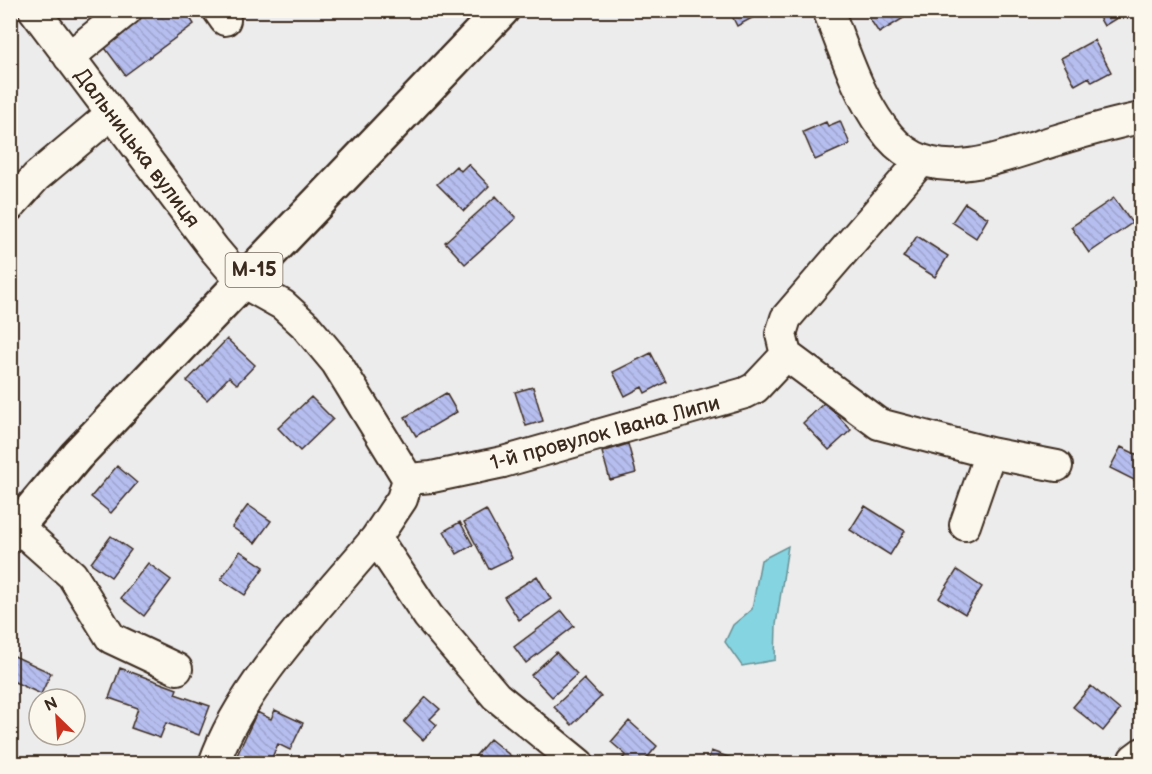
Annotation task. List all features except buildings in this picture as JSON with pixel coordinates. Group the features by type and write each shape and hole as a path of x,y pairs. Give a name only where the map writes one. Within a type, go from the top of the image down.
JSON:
{"highway":[{"name":"М-15","path":"14,531 76,455 502,10"}],"street":[{"name":"Дальницька вулиця","path":"34,10 214,249 242,282"},
{"path":"69,57 127,10"},
{"path":"828,10 872,112 894,142 907,153 922,160 938,165 970,165 1110,123 1142,118"},
{"path":"10,206 36,177 111,114"},
{"path":"922,160 786,318 781,341 786,355 879,424 990,453 1057,466"},
{"path":"214,764 229,725 261,677 376,538 402,498 408,479 336,362 305,325 283,305 242,282"},
{"name":"1-й провулок Івана Липи","path":"408,479 432,477 503,462 735,396 755,387 786,355"},
{"path":"965,525 990,453"},
{"path":"14,531 72,575 111,639 177,669"},
{"path":"376,538 428,616 496,696 579,764"}],"water":[{"path":"788,546 776,625 775,660 742,666 725,642 733,625 752,609 761,560"}]}
